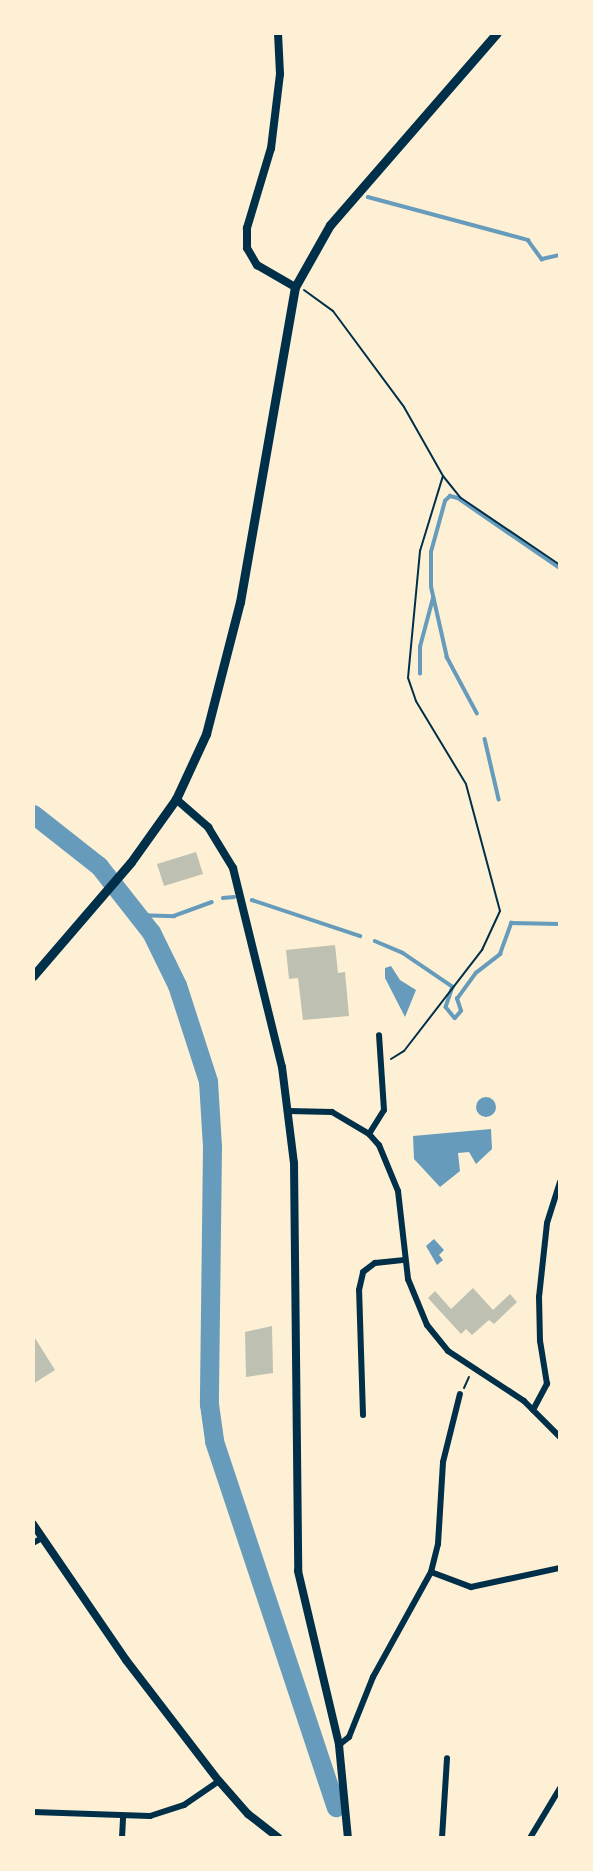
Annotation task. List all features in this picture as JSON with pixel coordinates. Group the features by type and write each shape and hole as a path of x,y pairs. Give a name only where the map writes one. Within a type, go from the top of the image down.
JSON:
{"main road":[{"path":"33,976 123,872 176,799 206,734 225,669 295,287 330,225 497,33"}],"street":[{"path":"278,33 280,74 271,148 247,228 247,248 257,265 295,287"},
{"path":"176,799 208,827 233,867 276,1036 289,1111 298,1571 339,1745 348,1838"},
{"path":"369,1134 384,1110 383,1061 379,1035"},
{"path":"289,1111 332,1112 369,1134 387,1159 398,1191 405,1260 415,1301 427,1325 471,1369 533,1410 560,1437"},
{"path":"533,1410 547,1384 540,1341 539,1297 547,1223 560,1182"},
{"path":"363,1415 359,1290 363,1272 375,1263 405,1260"},
{"path":"339,1745 349,1737 373,1677 431,1572 438,1544 443,1462 460,1394"},
{"path":"33,1524 126,1660 219,1781 248,1814 279,1838"},
{"path":"33,1543 41,1538"},
{"path":"431,1572 471,1587 560,1567"},
{"path":"442,1838 447,1758"},
{"path":"33,1812 123,1816 176,1809 219,1781"},
{"path":"530,1838 560,1788"},
{"path":"122,1838 123,1816"}],"path":[{"path":"295,287 316,294 333,311 404,407 443,476 487,517 560,565"},
{"path":"383,1061 404,1051 460,973 494,932 500,911 466,785 416,701 408,678 420,551 443,476"},
{"path":"460,1394 471,1369"}],"water":[{"path":"391,966 400,980 416,990 405,1017 385,978 385,968"},
{"path":"486,1097 493,1100 496,1107 493,1114 486,1117 479,1114 476,1107 479,1100"},
{"path":"491,1129 492,1149 476,1164 469,1152 458,1153 460,1171 440,1187 414,1159 413,1136"},
{"path":"434,1239 444,1250 439,1255 443,1260 437,1265 426,1246"}],"building":[{"path":"196,852 203,874 164,886 157,864"},
{"path":"335,945 338,973 345,972 349,1016 303,1020 298,978 289,979 286,950"},
{"path":"473,1288 493,1310 510,1294 517,1302 494,1324 489,1320 472,1335 466,1329 461,1334 428,1298 435,1291 451,1309"},
{"path":"272,1326 273,1373 246,1377 245,1332"},
{"path":"33,1335 55,1370 33,1384"}],"waterway":[{"path":"368,197 528,240 542,259 560,255"},
{"path":"477,714 447,658 431,587 431,552 445,501 450,496 458,498 560,568"},
{"path":"420,674 420,647 433,598"},
{"path":"485,739 499,799"},
{"path":"33,814 99,866 151,932 177,985 208,1081 212,1147 209,1404 214,1441 336,1807"},
{"path":"223,898 234,897"},
{"path":"252,900 360,936"},
{"path":"136,915 174,916 212,902"},
{"path":"375,941 403,953 453,987 446,1007 455,1018 461,1011 457,999 476,973 500,954 511,923 560,924"}]}
